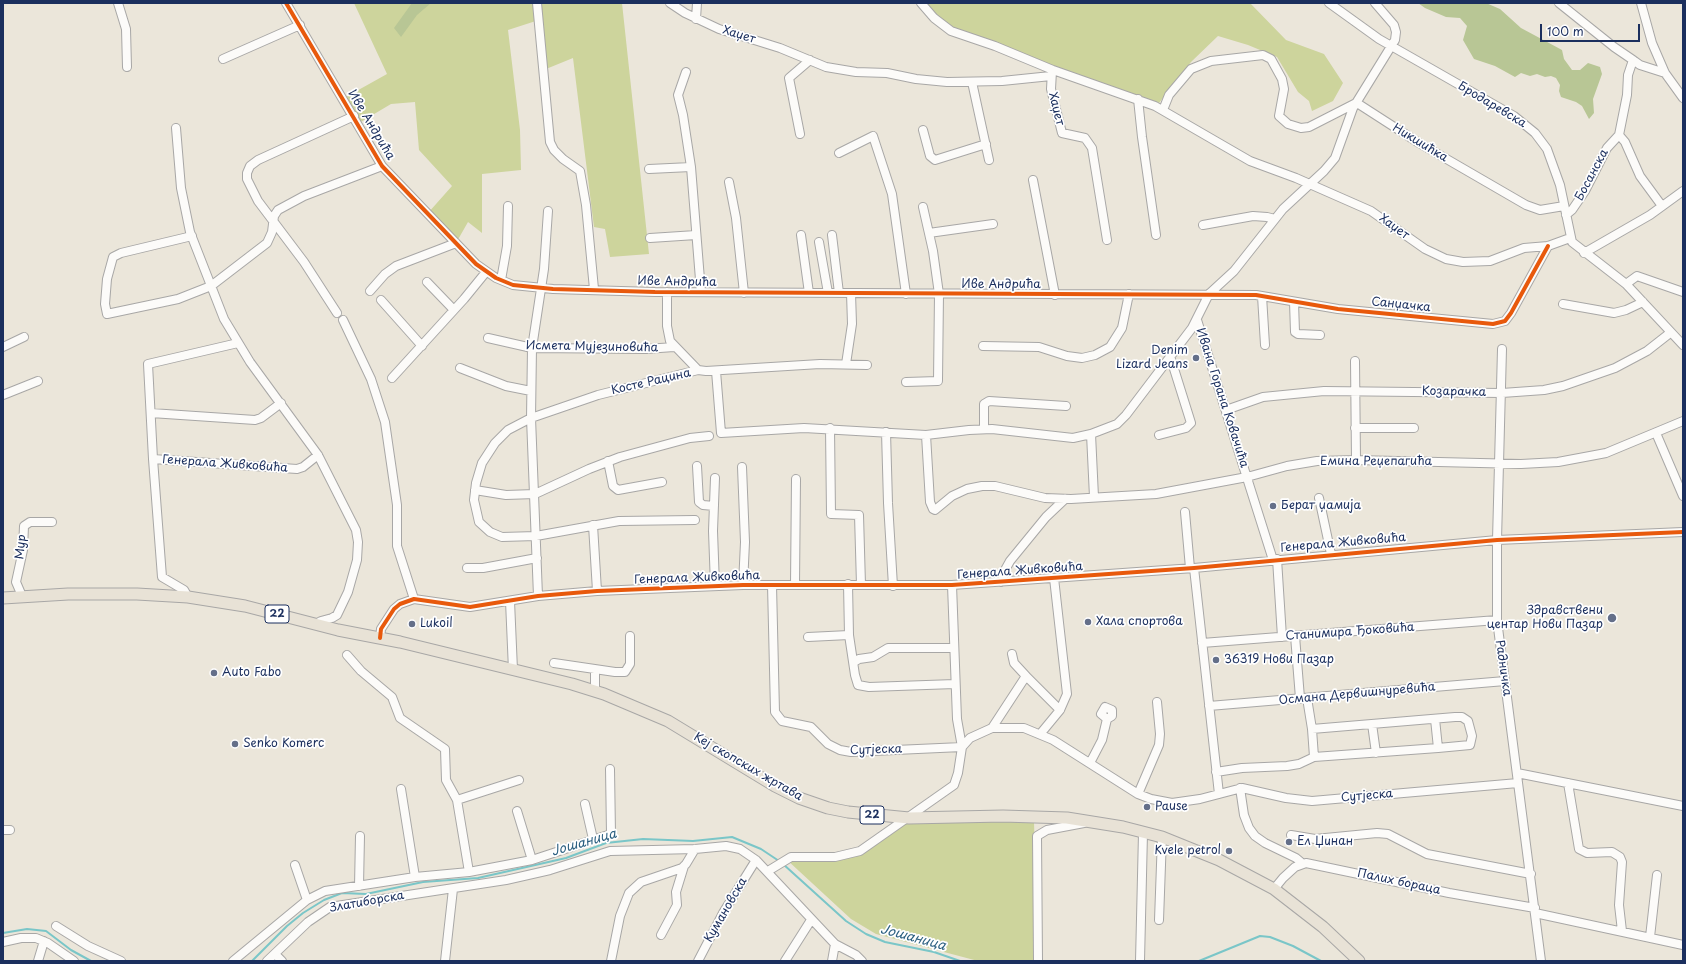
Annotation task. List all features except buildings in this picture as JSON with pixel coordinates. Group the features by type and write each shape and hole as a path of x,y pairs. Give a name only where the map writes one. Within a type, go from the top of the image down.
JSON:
{"main road":[{"name":"22","path":"3,598 56,594 123,593 188,597 245,606 380,638"},
{"name":"Кеј скопских жртава","path":"380,638 595,691 668,721 725,754 756,775 804,800 848,812 909,818 1035,816 1091,821 1162,837 1219,860 1274,889 1323,927 1359,961"}],"street":[{"path":"118,3 126,28 127,67"},
{"name":"Иве Андрића","path":"286,3 354,116 382,166 486,272 513,285 540,288 744,293 1055,295 1210,294"},
{"path":"537,3 550,142 554,150 563,159 580,171 586,205 594,289"},
{"name":"Хаџет","path":"670,3 696,19 719,29 780,48 826,67 856,72 887,72 931,81 972,82 1017,80 1052,73"},
{"path":"696,19 697,3"},
{"name":"Хаџет","path":"921,3 934,18 951,31 995,46 1052,73 1138,99 1163,110 1250,161 1310,184 1371,211 1425,249 1454,261 1490,261 1524,248 1548,246 1570,238"},
{"name":"Бродаревска","path":"1329,3 1369,32 1514,116 1535,133 1547,149 1560,185 1570,238"},
{"path":"716,371 721,433 788,428 830,428 926,435 984,429 1005,430 1069,438 1091,434 1121,421 1197,320 1210,294 1234,271 1283,209 1335,158 1351,112 1393,46 1396,28 1392,20 1375,3"},
{"path":"1559,3 1614,47 1640,65 1665,73"},
{"path":"1641,3 1652,43 1665,73 1683,98"},
{"path":"223,59 300,25"},
{"path":"1163,110 1169,95 1188,71 1195,67 1211,61 1266,56 1276,67 1284,84 1279,116 1292,126 1301,128 1309,127 1356,103"},
{"path":"800,134 789,78 810,60"},
{"name":"Босанска","path":"1566,215 1572,210 1582,196 1607,148 1619,135 1627,95 1628,75 1633,60"},
{"name":"Иве Андрића","path":"686,72 678,95 683,115 691,167 701,292"},
{"name":"Хаџет","path":"1052,73 1052,94 1062,133 1085,138 1092,148 1107,240"},
{"path":"972,82 990,160"},
{"path":"1138,99 1156,235"},
{"name":"Никшићка","path":"1356,103 1419,143 1526,205 1540,210 1564,206"},
{"name":"Иве Андрића","path":"354,116 258,160 250,166 247,179 258,201 273,220 278,210 304,196 382,166"},
{"path":"176,128 181,188 192,236 224,319 238,343 318,455 356,530 358,552 356,566 348,592 335,617 321,620 316,624"},
{"path":"923,130 930,156 935,160 986,144"},
{"name":"Босанска","path":"1619,135 1625,142 1640,176 1662,206"},
{"path":"839,153 873,136 892,194 906,294"},
{"path":"650,169 691,167"},
{"name":"Иве Андрића","path":"1033,180 1055,295"},
{"path":"729,182 736,218 744,293"},
{"path":"1584,253 1650,215 1683,190"},
{"path":"501,280 507,246 508,206"},
{"path":"906,382 938,381 939,294 923,207"},
{"path":"538,596 536,576 536,515 531,418 532,348 548,211"},
{"path":"1203,225 1253,216 1275,219"},
{"path":"192,236 121,253 113,257 107,279 105,304 107,314 178,299 211,286 224,274 264,247 271,236 273,220"},
{"path":"273,220 323,289 330,305 340,316 350,333 379,394 388,436 397,505 397,546 414,599 404,602 394,610 381,629 380,638"},
{"path":"929,233 994,224"},
{"path":"650,238 696,235"},
{"path":"801,235 809,293"},
{"path":"832,235 839,293"},
{"path":"1570,238 1574,245 1626,284 1670,333 1683,345"},
{"path":"819,242 828,293"},
{"path":"370,291 385,274 396,266 456,243"},
{"name":"Санџачка","path":"1210,294 1262,296 1338,309 1398,316 1489,324 1500,323 1511,313 1548,246"},
{"path":"392,378 422,346 453,309 464,299 486,272"},
{"path":"1626,284 1637,276 1683,292"},
{"path":"428,282 453,309"},
{"name":"Иве Андрића","path":"667,292 667,331 674,347 698,370"},
{"path":"846,364 852,324 851,293"},
{"path":"982,346 1039,347 1067,356 1082,358 1095,355 1110,348 1122,328 1129,294"},
{"path":"1262,296 1265,345"},
{"path":"381,300 422,346"},
{"path":"1294,302 1295,332 1298,334 1320,334"},
{"path":"1564,304 1614,313 1626,310 1643,302"},
{"name":"Ивана Горана Ковачића","path":"1197,320 1247,477"},
{"name":"Козарачка","path":"1226,410 1255,399 1279,394 1324,390 1355,392 1502,393 1544,390 1598,374 1640,356 1659,343 1670,333"},
{"path":"3,347 24,337"},
{"name":"Исмета Мујезиновића","path":"488,338 532,348 646,349 674,347"},
{"name":"Генерала Живковића","path":"188,597 184,590 162,577 152,459 148,364 238,343"},
{"name":"Радничка","path":"1502,349 1502,393 1498,463 1497,620 1531,874 1541,961"},
{"path":"1159,435 1186,428 1191,423 1190,413 1170,356"},
{"path":"1355,361 1356,460"},
{"name":"Косте Рацина","path":"536,536 515,538 498,536 485,529 479,522 474,500 480,466 490,449 508,430 531,418 616,390 698,370 716,371 792,365 867,365"},
{"path":"460,368 506,386 531,391"},
{"path":"3,395 38,381"},
{"path":"984,429 984,404 989,401 1066,406"},
{"path":"151,413 255,420 261,418 281,403"},
{"name":"Емина Реџепагића","path":"926,435 930,502 933,509 938,508 952,496 967,489 982,486 995,486 1038,496 1065,499 1156,494 1247,477 1305,463 1356,460 1540,464 1572,460 1606,453 1656,434 1683,421"},
{"path":"830,428 831,514 859,515 860,585"},
{"path":"1356,428 1414,428"},
{"path":"886,432 888,503 893,586"},
{"path":"1091,434 1094,497"},
{"path":"1656,434 1683,496"},
{"path":"475,490 506,494 535,494 608,461 667,444 709,436"},
{"name":"Генерала Живковића","path":"152,459 297,469 303,467 318,455"},
{"path":"608,461 613,486 618,490 662,482"},
{"path":"697,466 699,502 702,505 714,506"},
{"name":"Генерала Живковића","path":"742,467 745,542 743,585"},
{"name":"Генерала Живковића","path":"1247,477 1275,559"},
{"name":"Генерала Живковића","path":"715,478 715,586"},
{"path":"795,585 796,479"},
{"path":"1319,498 1331,554"},
{"path":"1001,582 1003,574 1010,561 1046,517 1065,499"},
{"path":"1185,512 1219,794"},
{"path":"536,536 593,525 631,520 695,520"},
{"name":"Мур","path":"22,596 16,582 23,550 24,526 30,522 52,522"},
{"path":"593,525 597,591"},
{"name":"Генерала Живковића","path":"414,599 464,607 538,596 597,591 743,585 952,585 1192,568 1275,559 1497,540 1683,532"},
{"path":"467,568 483,568 537,558"},
{"path":"1275,559 1282,637"},
{"path":"1041,733 1060,710 1067,690 1054,578"},
{"path":"848,584 849,635 856,679 860,686 955,684"},
{"name":"Сутјеска","path":"772,585 775,712 779,718 786,722 811,727 833,747 846,752 962,747 970,738 992,728 1017,727 1041,733 1138,794 1151,799 1172,802 1200,799 1240,788 1306,801 1518,783"},
{"path":"770,869 786,859 798,857 835,857 853,854 878,840 909,818 917,810 954,785 958,773 962,747 958,731 955,684 952,585"},
{"path":"510,601 513,670"},
{"name":"Станимира Ђоковића","path":"1202,643 1497,620"},
{"path":"808,637 849,635"},
{"path":"554,662 622,672 627,670 630,664 630,636"},
{"path":"1295,636 1304,698 1314,729 1314,757"},
{"path":"854,662 859,659 874,657 888,648 953,648"},
{"path":"347,654 361,671 392,697 400,718 445,749 446,780 457,800 469,872"},
{"path":"1012,654 1014,663 1060,710"},
{"path":"595,669 595,691"},
{"path":"992,728 1026,676"},
{"name":"Османа Дервишнуревића","path":"1209,706 1505,681"},
{"path":"1138,794 1154,760 1160,738 1157,702"},
{"path":"1216,772 1242,768 1287,766 1299,764 1314,757 1467,746 1472,743 1469,724 1462,717 1314,729"},
{"path":"1090,763 1104,733 1107,719"},
{"path":"1435,719 1438,748"},
{"path":"1372,724 1376,753"},
{"path":"233,961 307,900 325,891 397,882 415,877 469,872 532,860 612,834 610,769"},
{"path":"1517,774 1683,806"},
{"path":"457,800 519,780"},
{"path":"1568,784 1579,849 1587,853 1612,852 1620,857 1622,862 1619,905 1622,931"},
{"path":"1240,788 1244,815 1249,828 1255,836 1265,843 1296,858 1302,863 1286,875 1274,889"},
{"path":"401,789 415,877"},
{"path":"585,804 593,839"},
{"path":"517,811 532,860"},
{"name":"Кеј скопских жртава","path":"1038,961 1038,836 1047,830 1091,821"},
{"path":"1140,961 1143,833"},
{"path":"1290,835 1315,839 1388,834 1427,854 1531,874"},
{"path":"359,886 360,836"},
{"path":"1159,920 1162,837"},
{"name":"Златиборска","path":"267,961 292,936 326,908 400,894 453,889 534,874 610,850 695,849 726,846 744,851 756,860"},
{"path":"661,935 677,905 676,892 684,866 695,849"},
{"path":"756,860 770,869 792,899 834,944 856,955 862,961"},
{"name":"Кумановска","path":"698,961 722,913 756,860"},
{"name":"Палих бораца","path":"1302,863 1314,864 1535,911 1683,945"},
{"path":"294,864 307,900"},
{"path":"611,961 618,922 624,902 629,893 641,882 684,866"},
{"path":"1650,937 1657,875"},
{"path":"397,882 400,894"},
{"path":"445,961 453,889"},
{"path":"785,961 811,920"},
{"path":"56,926 88,946 121,961"},
{"path":"3,942 28,937 44,941 74,961"},
{"path":"38,961 44,941"},
{"path":"832,961 834,944"},
{"path":"275,954 282,961"}],"green space":[{"path":"354,3 622,3 649,254 610,257 605,229 594,227 573,58 546,69 542,19 508,30 520,130 521,170 482,174 482,233 468,222 456,243 428,213 452,186 419,150 415,102 391,104 359,123 344,98 387,74"},
{"path":"412,3 431,3 417,15 401,37 394,28"},
{"path":"921,3 1250,3 1286,40 1324,54 1343,83 1333,101 1312,111 1309,101 1298,92 1277,57 1248,45 1218,36 1191,62 1159,103 1138,99 951,31"},
{"path":"1418,3 1486,3 1500,9 1521,28 1562,50 1564,59 1572,70 1580,70 1588,63 1600,67 1602,74 1593,99 1594,113 1589,119 1582,106 1576,102 1561,97 1559,91 1560,85 1556,78 1551,76 1545,77 1537,74 1530,76 1521,73 1515,77 1495,66 1474,59 1463,40 1467,26 1460,18 1446,17 1425,8"},
{"path":"1034,821 1037,944 1036,961 978,961 876,934 851,919 786,859 848,855 900,823"}],"waterway":[{"name":"Јошаница","path":"252,961 287,926 303,913 324,900 342,893 366,894 423,882 478,878 566,858 606,843 643,839 693,841 732,837 761,849 779,861"},
{"name":"Јошаница","path":"783,864 846,921 866,934 885,942 934,952 960,961"},
{"name":"Јошаница","path":"3,933 27,929 46,931 71,950 91,961"},
{"name":"Јошаница","path":"1199,961 1260,936 1270,937 1293,946 1321,961"}],"cycle path":[{"path":"286,3 382,166 476,264 496,278 513,285 553,289 655,292 1256,295 1338,309 1493,324 1505,321 1511,313 1548,246"},
{"path":"380,638 381,629 394,609 400,604 414,599 470,607 538,596 597,591 743,585 952,585 1194,568 1497,540 1683,532"}],"place":[{"name":"Denim Lizard Jeans","path":"1196,358"},
{"name":"Берат џамија","path":"1273,506"},
{"name":"Здравствени центар Нови Пазар","path":"1612,618"},
{"name":"Хала спортова","path":"1088,622"},
{"name":"Lukoil","path":"412,624"},
{"name":"36319 Нови Пазар","path":"1216,660"},
{"name":"Auto Fabo","path":"214,673"},
{"name":"Senko Komerc","path":"235,744"},
{"name":"Pause","path":"1147,807"},
{"name":"Ел Џинан","path":"1289,842"},
{"name":"Kvele petrol","path":"1229,851"}]}
